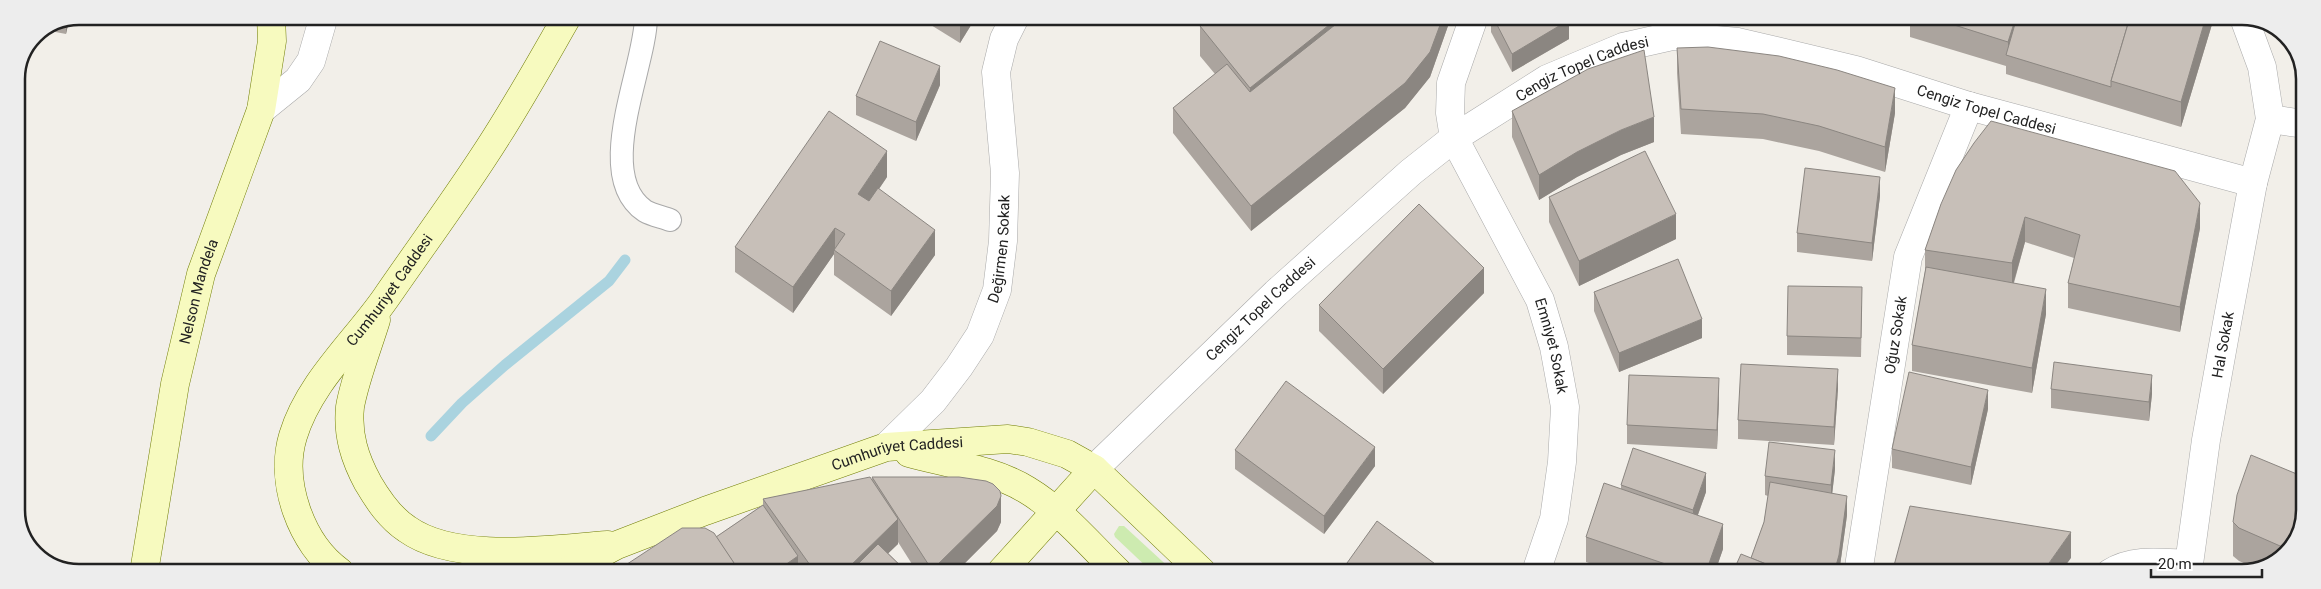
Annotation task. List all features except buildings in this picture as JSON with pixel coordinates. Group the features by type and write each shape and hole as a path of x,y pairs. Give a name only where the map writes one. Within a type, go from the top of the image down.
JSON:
{"main road":[{"name":"Nelson Mandela","path":"145,564 175,384 201,274 261,110 272,41 271,25"},
{"name":"Cumhuriyet Caddesi","path":"333,564 315,545 300,519 291,494 290,462 293,437 305,408 324,377 379,306 484,157 513,111 562,25"},
{"path":"379,306 350,407 350,439 360,470 379,502 407,530 433,541 470,550 509,552 617,545"},
{"name":"Cumhuriyet Caddesi","path":"581,564 617,545 705,511 886,447 1008,440 1028,442 1067,454 1094,470 1194,564"},
{"path":"886,447 996,476 1026,489 1057,512 1110,564"},
{"path":"1008,564 1094,470"},
{"path":"593,564 617,545"}],"street":[{"path":"261,110 298,80 311,61 321,25"},
{"name":"Değirmen Sokak","path":"886,447 933,401 959,367 980,335 997,290 1003,241 1005,173 996,72 1004,39 1011,25"},
{"name":"Emniyet Sokak","path":"1471,25 1451,83 1450,113 1454,138 1540,300 1554,346 1565,406 1562,462 1554,519 1539,564"},
{"path":"2247,25 2262,67 2270,119 2296,123"},
{"name":"Cengiz Topel Caddesi","path":"1094,470 1276,294 1411,172 1454,138 1547,79 1622,47 1672,36 1747,44 1856,70 1969,106 2253,183"},
{"name":"Oğuz Sokak","path":"1859,564 1908,257 1969,106"},
{"name":"Hal Sokak","path":"2190,564 2206,440 2253,183 2270,119"},
{"path":"2132,564 2138,562 2155,564"}],"lane":[{"path":"646,25 629,96 624,132 622,170 630,196 645,211 670,220"}],"green space":[{"path":"1119,526 1124,526 1165,564 1144,564 1114,534"}],"waterway":[{"path":"431,436 462,403 505,365 609,281 625,260"}]}
